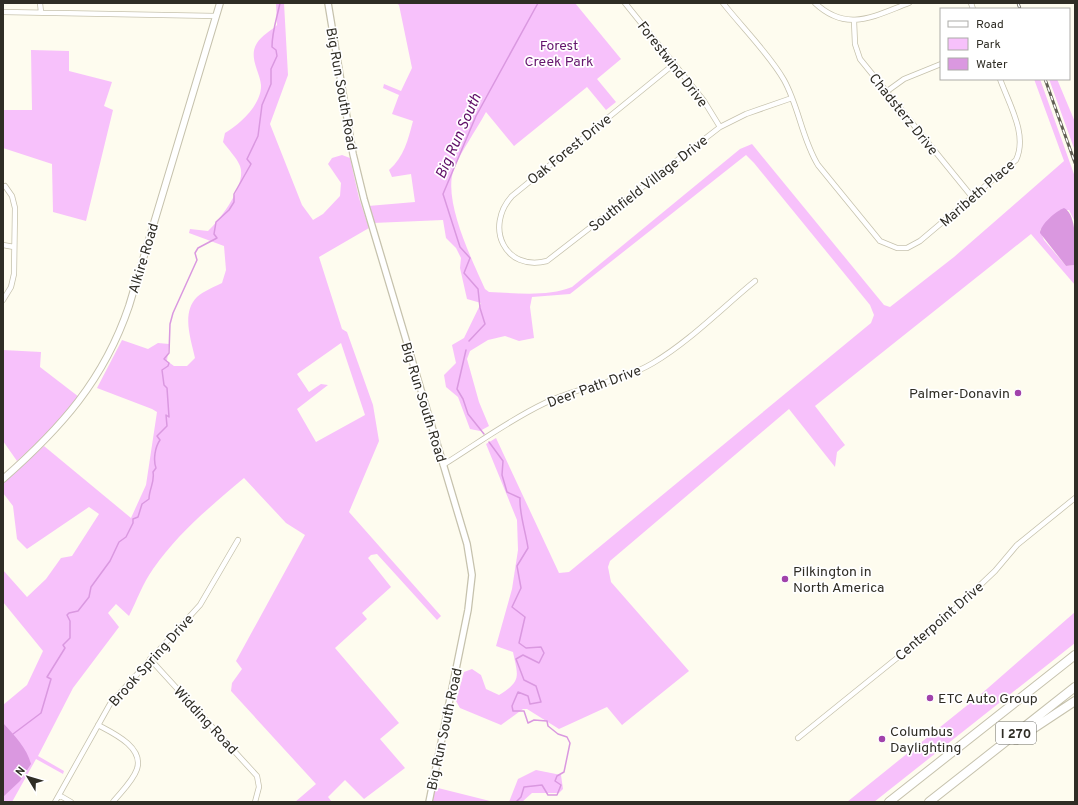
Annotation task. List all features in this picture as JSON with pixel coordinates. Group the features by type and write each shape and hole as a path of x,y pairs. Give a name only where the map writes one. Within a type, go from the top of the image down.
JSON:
{"highway":[{"name":"I 270","path":"889,802 1075,655"},
{"name":"I 270","path":"929,802 1075,687"},
{"path":"958,780 1075,701"}],"main road":[{"name":"Alkire Road","path":"3,479 45,440 76,407 95,380 114,343 129,306 220,3"}],"street":[{"path":"40,3 41,12"},
{"name":"Big Run South Road","path":"328,3 353,154 364,200 467,544 472,575 468,610 429,802"},
{"name":"Forestwind Drive","path":"625,3 704,101 720,127"},
{"path":"723,3 775,67 784,80 792,98"},
{"path":"815,3 832,16 854,21 871,17 909,3"},
{"path":"3,12 216,16"},
{"name":"Chadsterz Drive","path":"854,21 855,44 860,59 973,198"},
{"name":"Oak Forest Drive","path":"509,251 499,233 498,225 500,213 512,196 674,64"},
{"path":"886,92 904,78 940,64"},
{"name":"Maribeth Place","path":"792,98 812,156 818,166 875,237 891,247 907,248 920,241 973,198 1016,160 1021,148 1020,135 1000,80"},
{"name":"Southfield Village Drive","path":"509,251 515,257 527,262 540,263 547,261 720,127 746,114 792,98"},
{"path":"3,300 11,287 14,274 15,208 12,196 5,186"},
{"path":"3,245 14,246"},
{"name":"Deer Path Drive","path":"443,465 544,403 579,390 608,383 632,374 653,363 675,348 754,281"},
{"name":"Centerpoint Drive","path":"798,738 902,654 956,608 995,571 1017,545 1075,498"},
{"name":"Brook Spring Drive","path":"55,802 117,694 203,601 238,540"},
{"name":"Widding Road","path":"150,659 253,771 259,782 259,794 255,802"},
{"path":"98,725 125,742 133,750 137,758 138,766 134,774 113,802"},
{"path":"59,795 71,802"}],"green space":[{"path":"276,3 284,3 288,75 270,124 302,205 313,220 323,214 340,196 341,183 328,164 332,158 342,155 350,158 359,198 369,228 319,257 342,329 347,332 373,405 379,441 349,512 441,616 437,620 377,554 371,555 368,558 391,587 362,613 367,619 335,648 399,723 380,739 405,768 364,799 345,780 328,797 332,802 295,802 316,784 231,691 232,683 242,669 236,661 305,535 286,523 244,478 196,520 173,543 146,580 129,616 116,604 108,613 119,627 73,688 38,756 64,771 63,774 36,759 12,802 3,802 3,705 27,685 43,651 3,602 3,570 27,597 46,579 61,558 72,556 99,514 89,507 27,549 17,539 13,506 3,493 3,484 44,446 131,518 146,485 157,412 97,388 122,340 148,349 158,343 169,344 167,361 174,366 187,366 195,358 188,326 189,311 192,303 197,297 222,283 226,270 224,246 189,233 190,229 208,231 232,201 240,182 241,173 239,163 223,142 225,133 249,113 258,99 261,85 254,59 255,48 261,38 277,25","holes":["341,343 365,415 316,442 297,409 328,385 321,384 309,392 297,374"]},
{"name":"Forest Creek Park","path":"396,3 575,3 621,59 597,79 616,102 606,110 587,87 514,146 486,112 465,147 454,169 451,182 452,196 455,213 466,246 485,289 489,292 542,293 572,287 740,149 752,144 884,305 890,307 954,257 1064,161 1034,80 1040,80 1075,177 1075,222 1069,210 1060,210 1040,230 1044,240 1066,266 1075,265 1075,285 1031,234 815,406 845,445 837,452 835,467 789,409 610,561 608,567 611,582 689,671 622,725 607,707 559,729 527,709 523,709 501,725 460,708 456,701 464,672 472,669 481,675 486,689 499,695 512,686 515,682 517,672 513,652 496,646 512,589 518,550 517,520 486,444 496,438 559,573 569,572 871,323 874,315 870,305 746,155 570,294 532,297 530,307 534,338 519,341 505,336 488,340 470,351 467,359 479,402 489,426 480,431 470,429 458,397 446,387 444,375 456,363 452,345 464,338 481,303 467,299 460,268 461,258 456,248 446,238 443,220 373,223 368,206 415,202 411,174 392,177 389,170 402,154 413,121 392,114 399,95 383,88 384,84 401,91 412,68 399,5"},
{"path":"31,50 69,51 69,71 112,82 104,106 113,110 86,221 53,212 52,164 3,148 3,110 32,110"},
{"path":"1049,80 1057,80 1075,122 1075,151"},
{"path":"3,350 41,352 40,367 79,397 52,429 17,461 3,441"},
{"path":"1075,612 1075,643 874,802 847,802 980,695"},
{"path":"536,770 561,775 563,789 559,793 532,793 522,802 509,802 518,779"},
{"path":"434,787 494,802 431,802"}],"water":[{"path":"1064,208 1072,218 1074,225 1075,265 1066,266 1040,233 1043,226 1049,219"},
{"path":"3,723 23,747 31,764 20,781 3,797"}],"waterway":[{"path":"13,734 41,713 51,679 47,677 65,648 63,645 70,638 70,621 67,615 78,611 89,597 91,587 110,561 119,542 126,537 133,523 133,519 138,517 142,504 149,499 153,472 156,468 155,454 160,440 157,436 167,426 166,415 169,417 167,388 164,385 162,370 168,366 169,363 164,359 169,353 170,324 173,313 197,260 195,253 198,248 217,238 214,234 216,222 229,210 234,202 234,194 251,164 247,159 258,136 262,105 271,84 271,69 277,56 276,50 272,47 272,41 280,3"},
{"name":"Big Run South","path":"469,341 485,324 480,308 478,289 464,273 470,258 460,247 443,194 476,116 538,3"},
{"name":"Big Run South","path":"466,350 457,389 463,399 468,414 484,434"},
{"name":"Big Run South","path":"489,442 503,461 502,475 507,492 520,498 528,548 517,566 521,588 512,607 525,617 519,643 526,648 541,647 544,653 539,663 523,655 516,659 524,680 536,686 541,702 530,704 528,696 518,692 512,706 513,711 524,711 528,723 534,720 547,721 548,726 558,734 567,737 570,743 564,772 557,776 555,781 561,785 557,795 548,795 542,785 524,787 521,797 516,802"}],"railway":[{"path":"1018,3 1020,8"},
{"path":"1045,80 1075,163"}],"place":[{"name":"Palmer-Donavin","path":"1018,393"},
{"name":"Pilkington in North America","path":"785,579"},
{"name":"ETC Auto Group","path":"930,698"},
{"name":"Columbus Daylighting","path":"882,739"}]}
